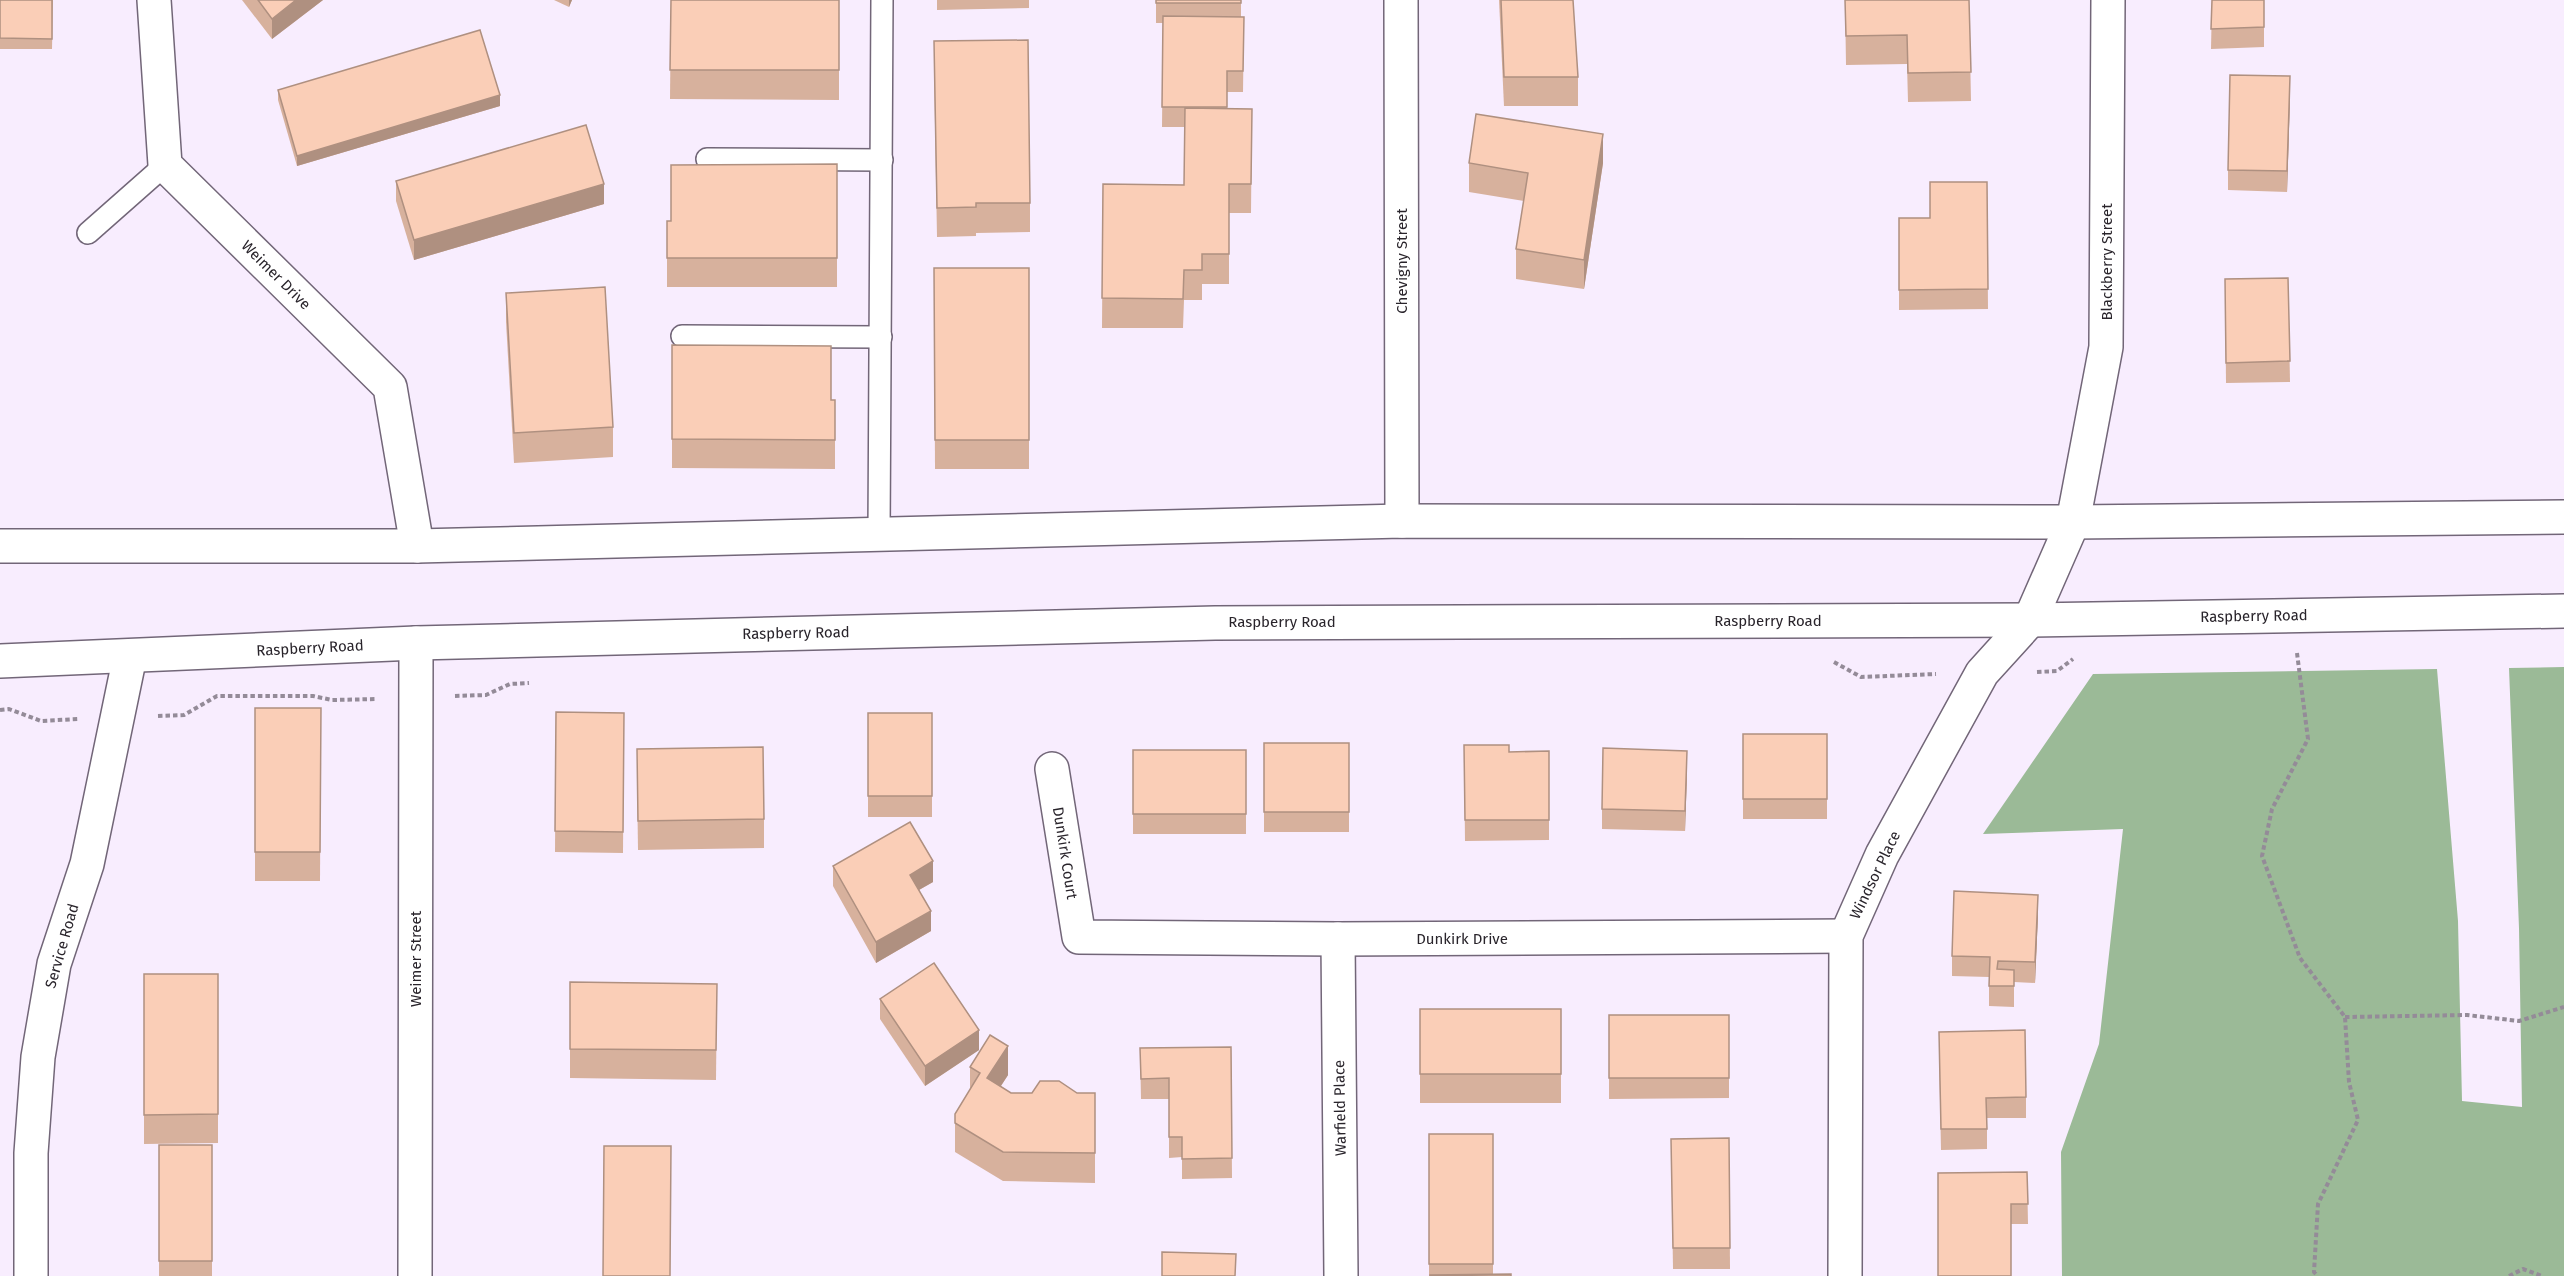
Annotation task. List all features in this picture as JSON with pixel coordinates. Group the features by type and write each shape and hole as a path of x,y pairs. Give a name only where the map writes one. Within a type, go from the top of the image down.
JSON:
{"main road":[{"path":"154,0 165,165"},
{"name":"Chevigny Street","path":"1401,0 1402,521"},
{"name":"Blackberry Street","path":"2073,522 2106,346 2109,0"},
{"name":"Weimer Drive","path":"165,165 390,387 417,546"},
{"path":"0,546 417,546 1402,521 2073,522 2564,518"},
{"name":"Windsor Place","path":"1845,1276 1846,936 1882,855 1982,673 2030,620 2073,522"},
{"name":"Raspberry Road","path":"0,661 416,643 1215,622 2030,620 2564,611"},
{"name":"Weimer Street","path":"415,1276 416,643"},
{"name":"Service Road","path":"31,1276 31,1153 38,1057 54,964 87,864 130,656"},
{"name":"Dunkirk Court","path":"1052,769 1079,937"},
{"name":"Dunkirk Drive","path":"1079,937 1338,939 1846,936"},
{"name":"Warfield Place","path":"1338,939 1341,1276"}],"lane":[{"path":"879,534 882,0"},
{"path":"707,159 882,160"},
{"path":"88,233 165,165"},
{"path":"682,336 880,337"}],"path":[{"path":"2285,652 2308,652"},
{"path":"2297,652 2308,739 2272,809 2262,856 2300,958 2345,1017 2349,1082 2358,1120 2318,1204 2314,1272 2318,1276"},
{"path":"1833,661 1861,676 2057,671 2074,658 2082,656"},
{"path":"0,710 9,710 40,721 184,715 217,696 313,696 332,700 486,695 510,684 532,682"},
{"path":"2345,1017 2467,1015 2519,1021 2564,1007"},
{"path":"2509,1276 2523,1269 2542,1276"}],"green space":[{"path":"2564,667 2564,1276 2062,1276 2061,1152 2099,1044 2123,829 1983,834 2093,674 2437,669 2458,921 2462,1101 2522,1107 2519,928 2509,668"}],"building":[{"path":"0,0 52,0 52,39 0,38"},
{"path":"258,0 296,0 272,19"},
{"path":"671,0 839,0 839,70 670,70"},
{"path":"1156,0 1241,0 1241,3 1156,3"},
{"path":"1501,0 1573,0 1578,77 1504,77"},
{"path":"1845,0 1969,0 1971,72 1908,73 1907,35 1846,36"},
{"path":"2212,0 2264,0 2264,27 2211,29"},
{"path":"1163,16 1244,17 1243,71 1227,71 1227,107 1162,107"},
{"path":"480,30 500,95 297,156 278,90"},
{"path":"1028,40 1030,203 976,203 976,207 937,208 934,41"},
{"path":"2230,75 2290,76 2287,171 2228,170"},
{"path":"1185,108 1252,109 1251,184 1229,184 1229,254 1202,254 1202,270 1184,270 1183,299 1102,298 1103,184 1184,185"},
{"path":"1476,114 1603,134 1584,260 1516,249 1528,173 1469,163"},
{"path":"586,125 604,184 414,240 396,181"},
{"path":"837,164 837,258 667,258 667,221 671,221 671,165"},
{"path":"1930,182 1987,182 1988,289 1899,290 1899,218 1930,218"},
{"path":"934,268 1029,268 1029,440 935,440"},
{"path":"2288,278 2290,361 2226,363 2225,279"},
{"path":"605,287 613,427 514,433 506,293"},
{"path":"672,345 831,346 831,400 835,400 835,440 672,439"},
{"path":"255,708 321,708 320,852 255,852"},
{"path":"556,712 624,713 623,832 555,831"},
{"path":"868,713 932,713 932,796 868,796"},
{"path":"1743,734 1827,734 1827,799 1743,799"},
{"path":"1264,743 1349,743 1349,812 1264,812"},
{"path":"1464,745 1509,745 1509,752 1549,751 1549,820 1465,820"},
{"path":"763,747 764,819 638,821 637,749"},
{"path":"1603,748 1687,751 1685,811 1602,809"},
{"path":"1133,750 1246,750 1246,814 1133,814"},
{"path":"910,822 933,861 910,875 931,911 876,942 833,866"},
{"path":"1954,891 2038,895 2035,962 1998,961 1997,969 2014,970 2014,986 1989,986 1990,957 1952,956"},
{"path":"934,963 979,1030 925,1066 880,999"},
{"path":"144,974 218,974 218,1114 144,1115"},
{"path":"570,982 717,984 716,1050 570,1049"},
{"path":"1420,1009 1561,1009 1561,1074 1420,1074"},
{"path":"1609,1015 1729,1015 1729,1078 1609,1078"},
{"path":"2025,1030 2026,1097 1986,1098 1987,1129 1941,1129 1939,1032"},
{"path":"990,1035 1008,1046 987,1078 1011,1093 1032,1093 1040,1081 1059,1081 1077,1093 1095,1093 1095,1153 1003,1152 955,1123 955,1114 980,1073 970,1067"},
{"path":"1231,1047 1232,1158 1182,1159 1182,1137 1169,1137 1169,1078 1141,1079 1140,1048"},
{"path":"1429,1134 1493,1134 1493,1264 1429,1264"},
{"path":"1729,1138 1730,1248 1673,1248 1671,1139"},
{"path":"159,1145 212,1145 212,1261 159,1261"},
{"path":"604,1146 671,1146 670,1276 603,1276"},
{"path":"2027,1172 2028,1204 2011,1204 2011,1276 1938,1276 1938,1173"},
{"path":"1162,1252 1236,1254 1235,1276 1162,1276"},
{"path":"1511,1274 1511,1276 1430,1276 1430,1275"}]}
